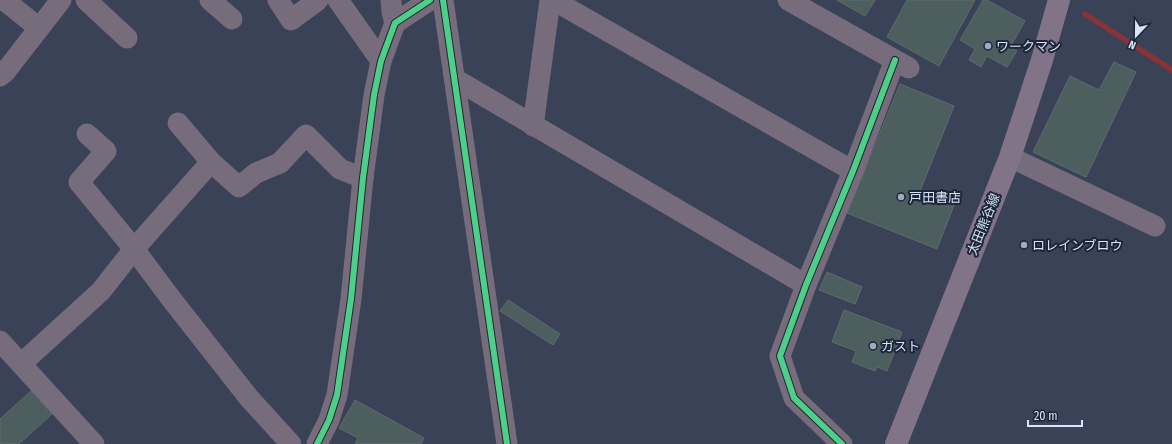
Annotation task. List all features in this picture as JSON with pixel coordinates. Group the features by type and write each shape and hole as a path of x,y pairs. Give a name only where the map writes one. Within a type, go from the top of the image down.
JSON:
{"main road":[{"name":"太田熊谷線","path":"896,444 1010,157 1042,60 1059,0"}],"street":[{"path":"4,0 39,28"},
{"path":"0,76 5,72 61,0"},
{"path":"86,0 127,38"},
{"path":"210,0 232,18"},
{"path":"278,0 291,20 318,0"},
{"path":"338,0 381,60"},
{"path":"317,444 329,420 337,395 351,299 363,178 374,95 391,9 430,0"},
{"path":"443,0 507,444"},
{"path":"533,126 551,0 853,171"},
{"path":"788,0 902,64 853,171 806,285 780,356 794,398 842,444"},
{"path":"455,79 806,285"},
{"path":"178,123 211,162 239,187 256,173 280,164 306,135 340,169 363,178"},
{"path":"87,134 106,151 79,182 134,248 169,296 249,398 291,444"},
{"path":"1010,157 1155,226"},
{"path":"21,364 101,291 134,248 211,162"},
{"path":"0,340 94,444"}],"building":[{"path":"837,0 875,0 865,16"},
{"path":"907,0 975,0 939,66 887,37"},
{"path":"983,0 987,0 1025,21 1010,47 1017,51 1007,67 987,56 981,67 969,60 975,49 960,40"},
{"path":"1114,62 1136,72 1086,177 1033,152 1070,76 1099,90"},
{"path":"900,84 954,106 920,191 954,205 937,249 847,213"},
{"path":"827,272 862,287 855,304 819,290"},
{"path":"508,300 560,334 553,345 500,311"},
{"path":"844,310 902,332 887,371 877,367 875,371 852,362 856,351 832,342"},
{"path":"31,391 52,414 19,444 0,444 0,419"},
{"path":"355,400 424,438 421,444 355,444 358,438 339,428"}],"waterway":[{"path":"1085,14 1172,70"}],"cycle path":[{"path":"317,444 329,420 337,395 351,299 363,178 374,95 381,61 395,23 430,0"},
{"path":"443,0 507,444"},
{"path":"842,444 794,398 780,356 806,285 853,171 895,60"}],"place":[{"name":"ワークマン","path":"988,46"},
{"name":"戸田書店","path":"901,197"},
{"name":"ロレインブロウ","path":"1024,245"},
{"name":"ガスト","path":"873,346"}]}
